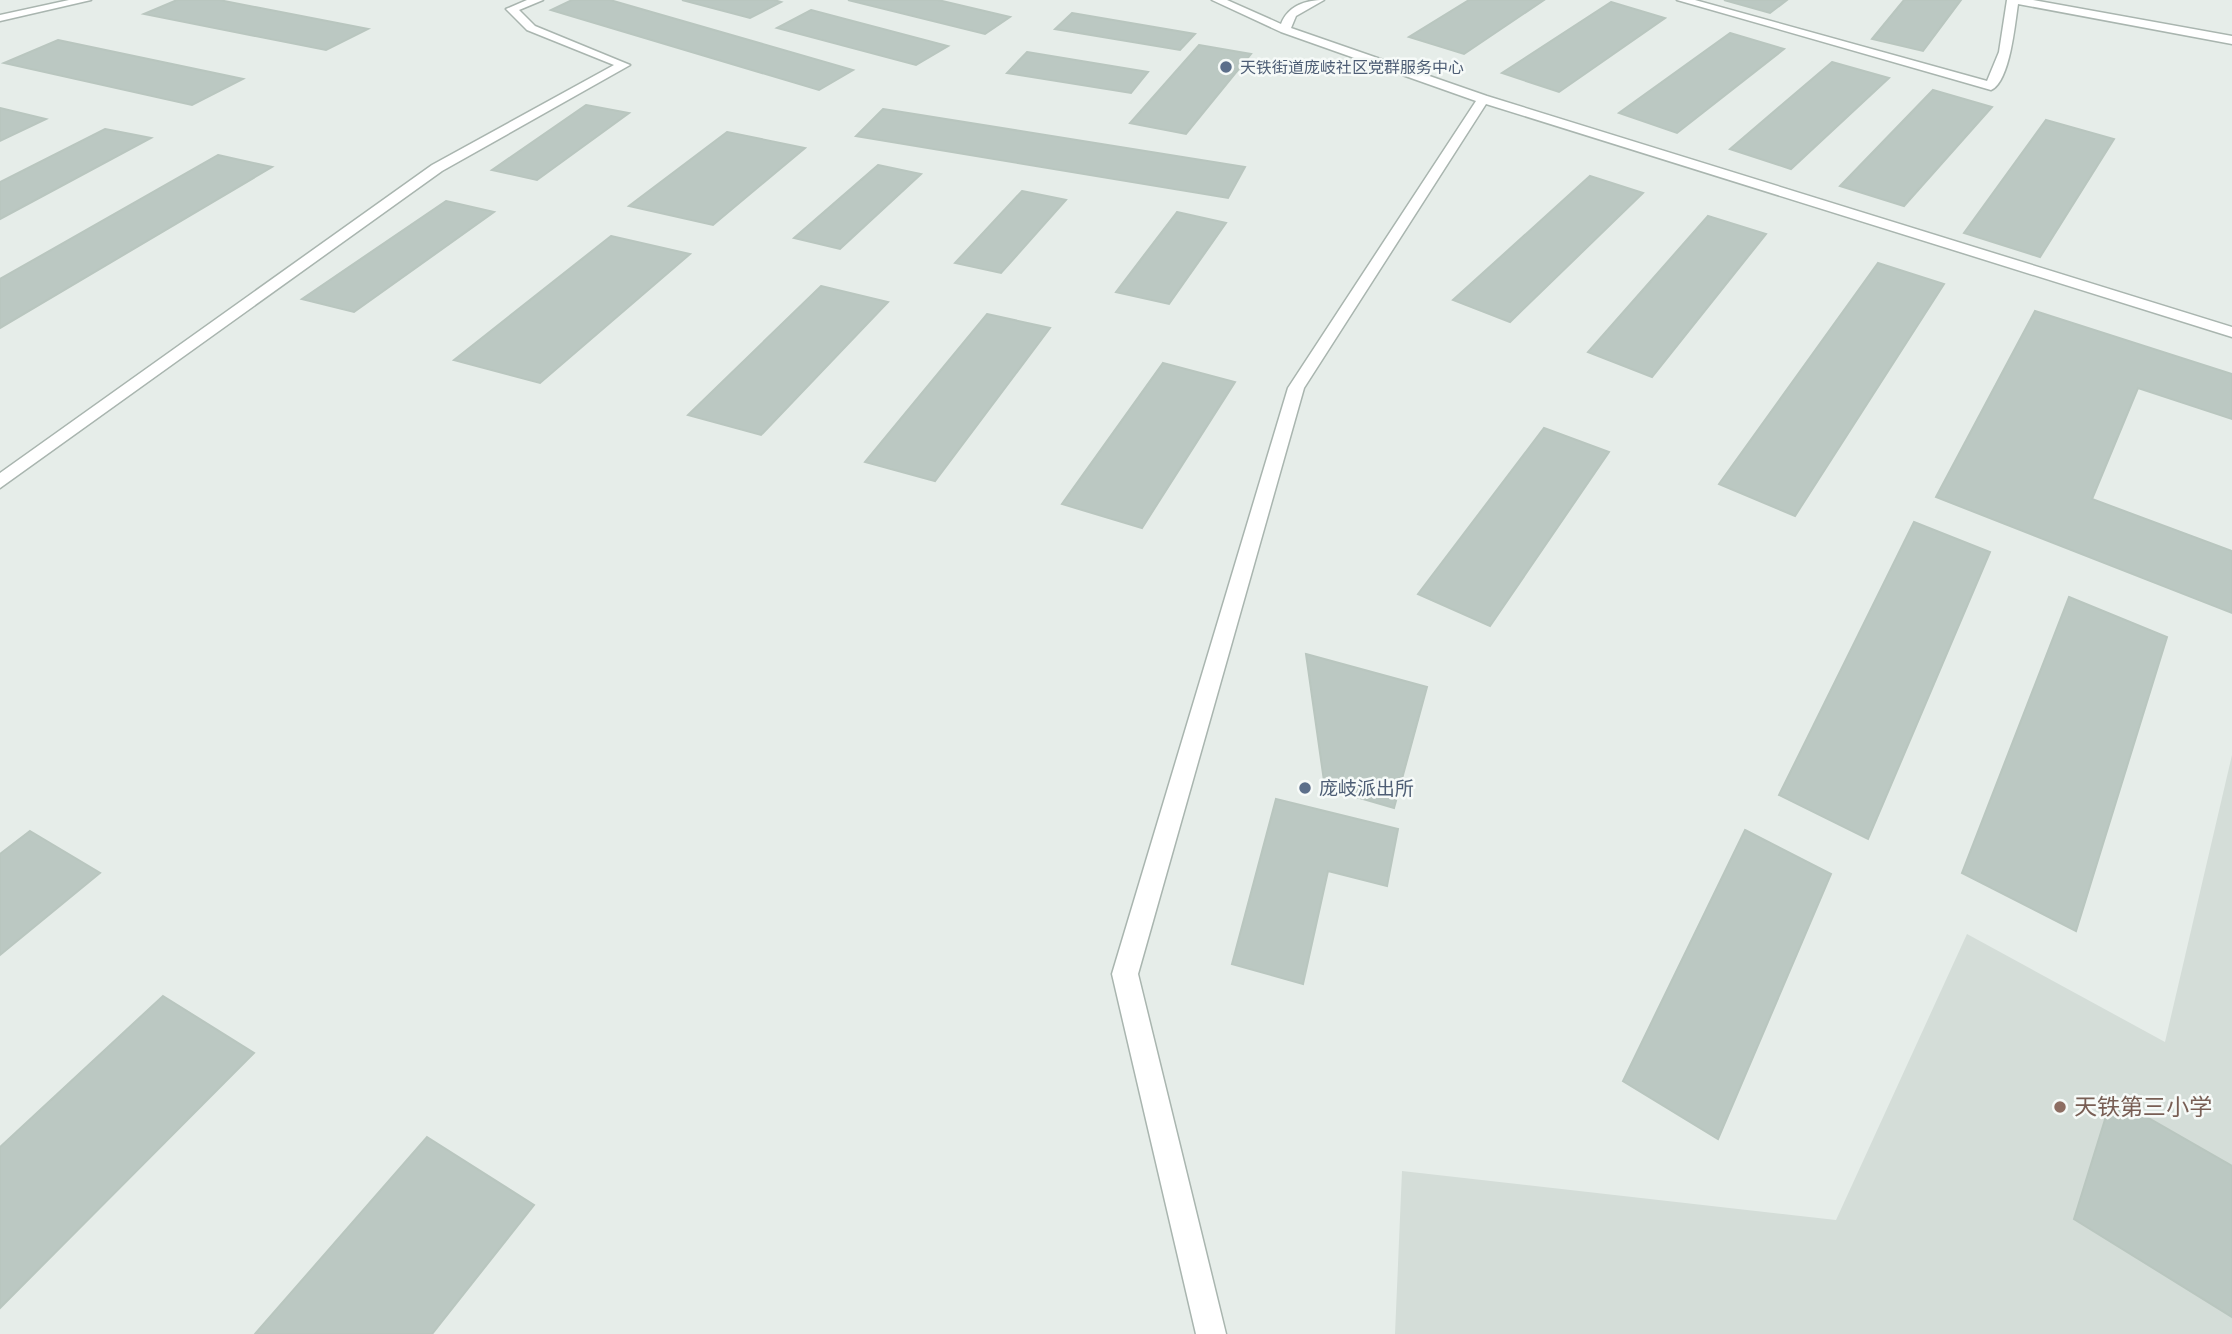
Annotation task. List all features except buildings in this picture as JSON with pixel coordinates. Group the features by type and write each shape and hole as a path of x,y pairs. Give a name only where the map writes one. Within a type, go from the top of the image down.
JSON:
{"street":[{"path":"0,18 85,0"},
{"path":"0,482 437,168 624,65 531,28 512,9 537,0"},
{"path":"1218,0 1285,30 1483,99 2232,332"},
{"path":"1285,30 1291,14 1318,0"},
{"path":"1683,0 1991,86 2005,52 2014,0 2232,40"},
{"path":"1211,1334 1125,974 1296,388 1483,99"}],"shaded area":[{"name":"天铁第三小学","path":"2232,755 2232,1334 1395,1334 1402,1171 1836,1220 1967,934 2165,1042"}],"place":[{"name":"天铁街道庞岐社区党群服务中心","path":"1226,67"},
{"name":"庞岐派出所","path":"1305,788"},
{"name":"天铁第三小学","path":"2060,1107"}]}
